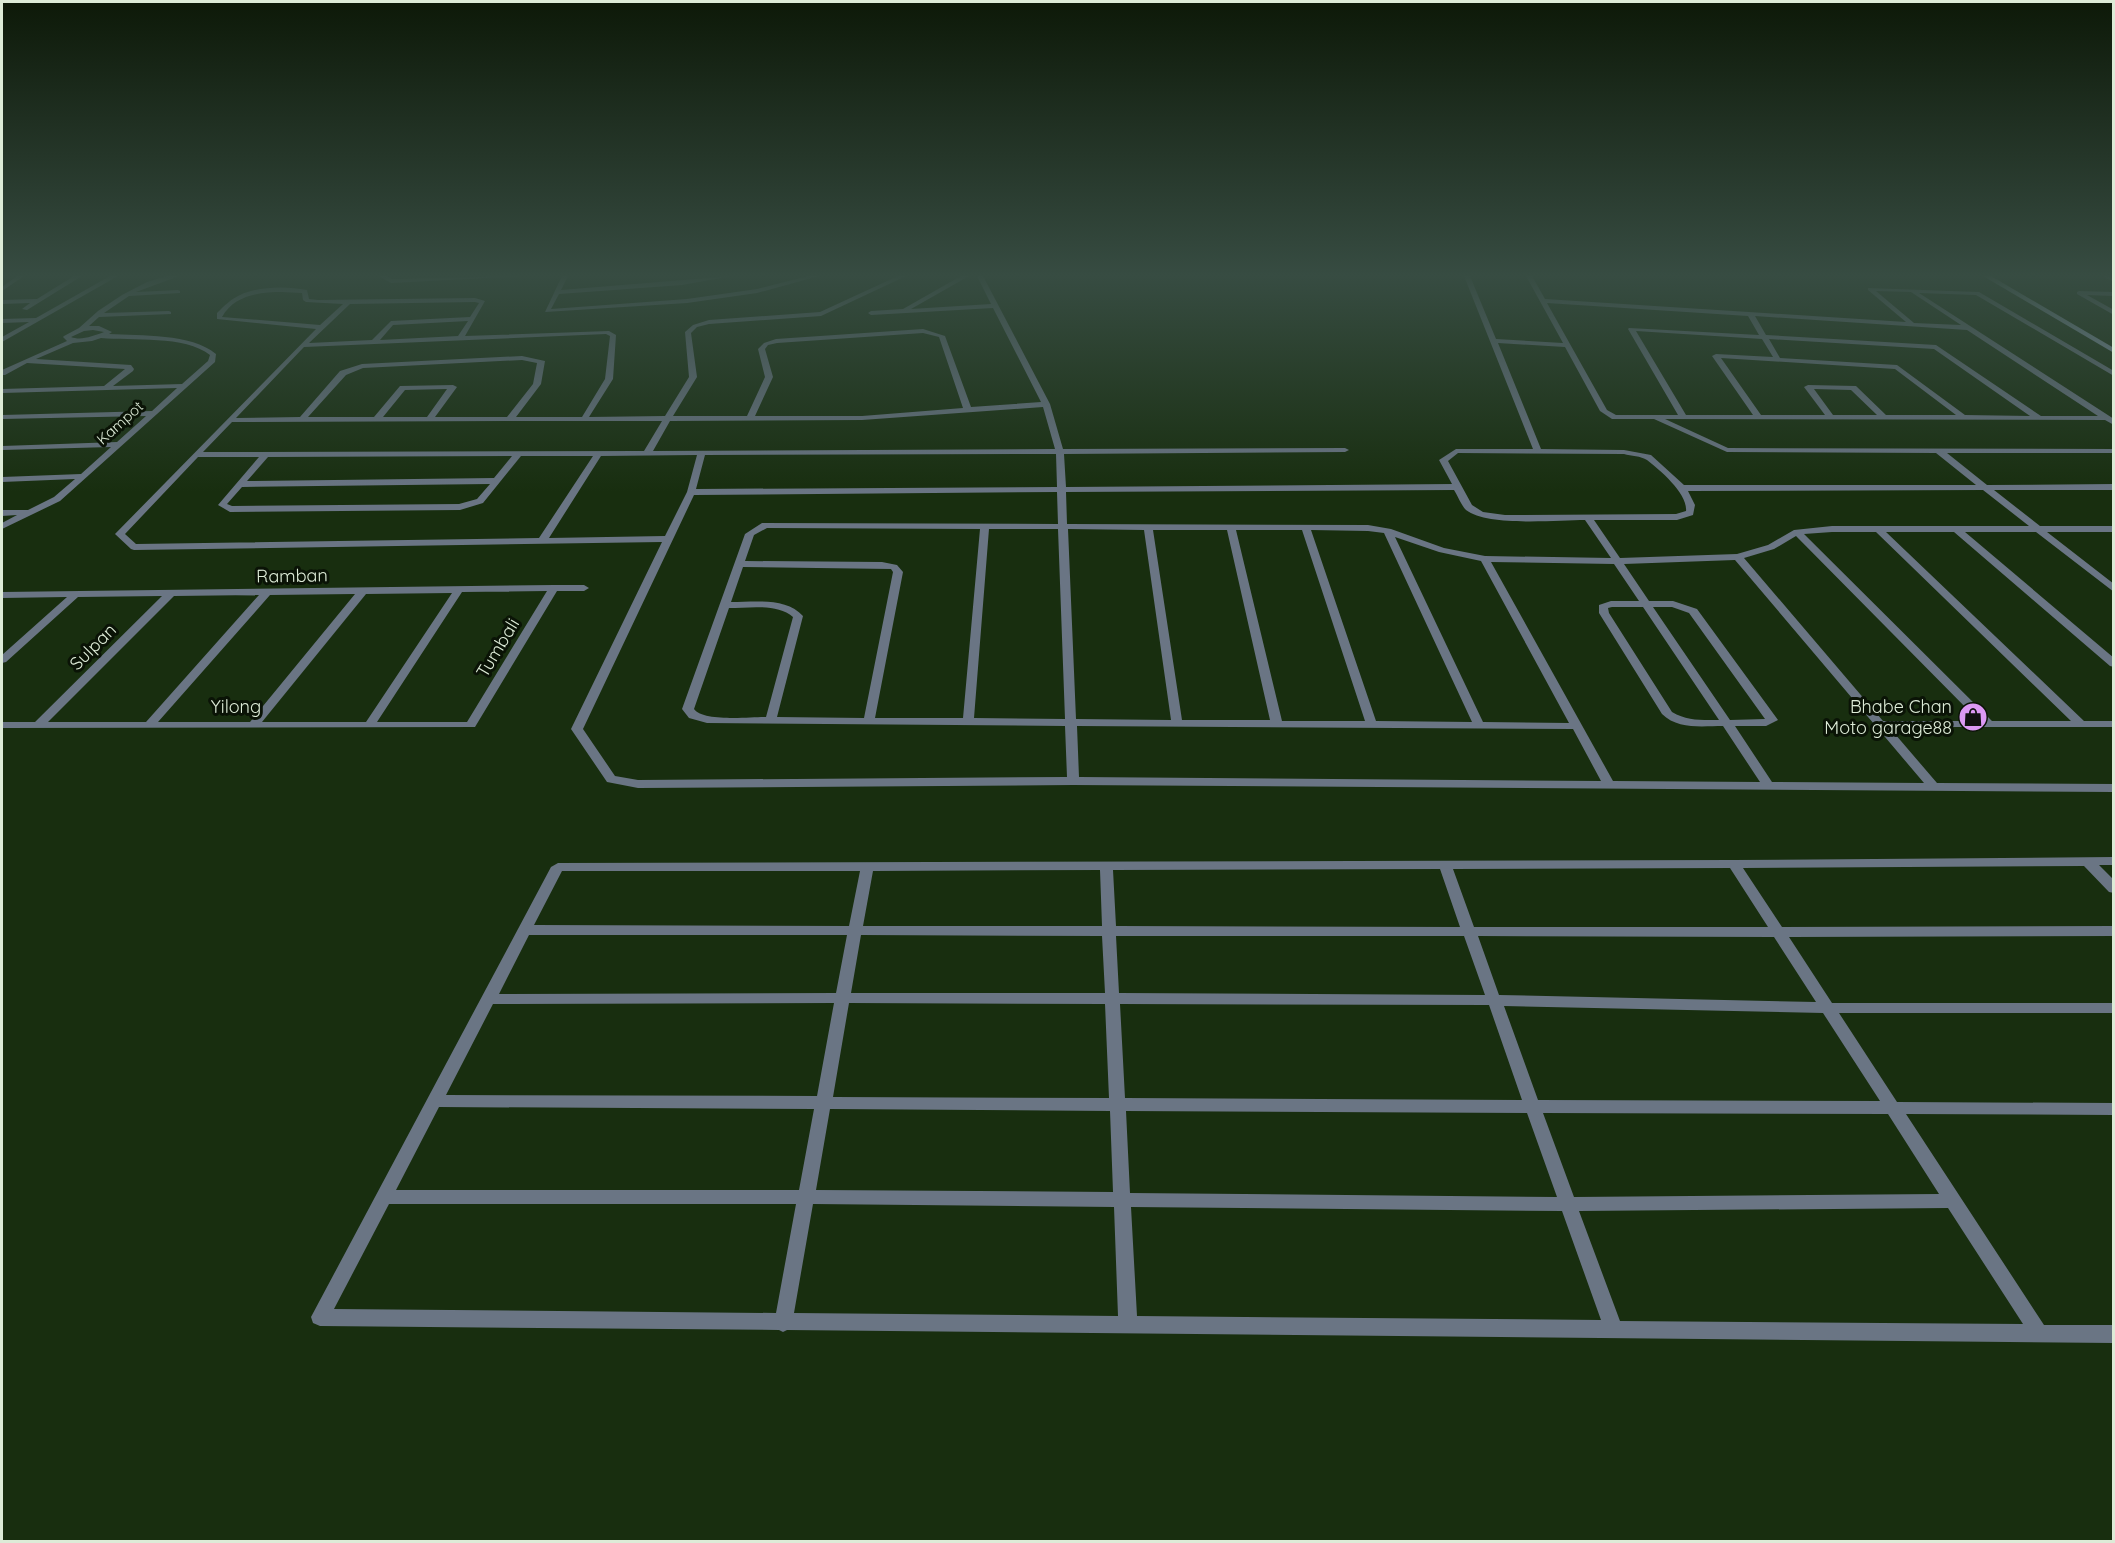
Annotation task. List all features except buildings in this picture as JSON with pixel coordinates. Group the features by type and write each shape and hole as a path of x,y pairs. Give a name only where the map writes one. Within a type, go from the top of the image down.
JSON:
{"street":[{"path":"2,373 54,348"},
{"name":"Kampot","path":"2,526 57,499 120,444 211,363 214,355 204,348"},
{"path":"299,348 120,534 134,547 668,539"},
{"path":"584,420 609,379 612,348"},
{"path":"647,453 693,377 690,348"},
{"path":"750,419 768,377 762,348"},
{"path":"946,348 968,410"},
{"path":"1016,348 1046,404 1060,452 1073,781"},
{"path":"1496,348 1538,450"},
{"path":"1570,348 1604,411 1615,417 2110,420"},
{"path":"1643,348 1684,417"},
{"path":"1771,348 1778,360"},
{"path":"1937,348 2039,418"},
{"path":"2000,348 2110,420"},
{"path":"2070,348 2114,374"},
{"path":"1759,418 1716,356 1897,367 1964,418"},
{"path":"302,420 343,373 362,366 522,357 542,361 537,384 509,420"},
{"path":"26,361 128,366 130,369 106,388"},
{"path":"2,391 185,386"},
{"path":"376,420 403,388 453,387 429,420"},
{"path":"1831,418 1808,387 1853,388 1884,418"},
{"path":"231,420 862,418 1046,404"},
{"path":"2,417 154,413"},
{"path":"1654,417 1727,450 2114,451"},
{"path":"2,448 120,444"},
{"path":"196,455 1345,450"},
{"path":"1538,450 1624,452 1648,458 1682,488 1691,505 1690,513 1677,517 1589,519 1505,518 1481,514 1468,507 1443,460 1456,452 1538,450"},
{"path":"1940,451 2114,589"},
{"path":"542,541 599,453"},
{"path":"702,453 691,492 578,729 611,780 638,784 1073,781 2114,788"},
{"path":"265,455 222,505 230,509 460,507 480,501 518,454"},
{"path":"2,479 83,476"},
{"path":"241,483 497,481"},
{"path":"691,492 1458,487"},
{"path":"1682,488 2114,487"},
{"path":"2,513 30,512"},
{"path":"1589,519 1769,786"},
{"path":"1576,726 706,720 693,716 688,710 750,534 765,525 1063,526 1148,529 1368,528 1388,531 1442,550 1485,559 1616,561 1738,557 1771,548 1797,532 1832,529 2114,529"},
{"path":"968,722 985,526"},
{"path":"1306,528 1372,725"},
{"path":"1148,529 1177,724"},
{"path":"1231,529 1276,724"},
{"path":"1878,529 2081,724"},
{"path":"1956,529 2114,663"},
{"path":"1388,531 1479,725"},
{"path":"1797,532 1989,724"},
{"path":"1738,557 1934,787"},
{"path":"1485,559 1609,784"},
{"path":"739,564 894,567 898,572 869,721"},
{"name":"Tumbali","path":"471,725 554,588"},
{"name":"Ramban","path":"2,595 584,588"},
{"path":"369,725 458,591"},
{"path":"149,725 266,592"},
{"path":"253,725 362,592"},
{"name":"Sulpan","path":"39,725 171,593"},
{"path":"4,656 76,594"},
{"path":"1611,604 1673,604 1693,611 1772,720 1766,723 1728,724 1689,723 1677,720 1668,714 1604,613 1603,607 1611,604"},
{"path":"724,605 781,607 793,610 798,616 771,720"},
{"path":"1880,724 2114,724"},
{"name":"Yilong","path":"2,725 471,725"},
{"path":"2087,861 2114,889"},
{"path":"2114,861 558,867 320,1317 2114,1334"},
{"path":"1734,864 2039,1333"},
{"path":"1445,865 1614,1330"},
{"path":"783,1323 867,866"},
{"path":"1106,866 1128,1326"},
{"path":"525,930 1778,932 2114,930"},
{"path":"488,999 1495,1000 1828,1008 2114,1008"},
{"path":"434,1101 2114,1109"},
{"path":"383,1197 806,1197 1569,1204 1953,1201"}],"place":[{"name":"Bhabe Chan Moto garage88","path":"1973,717"}]}
